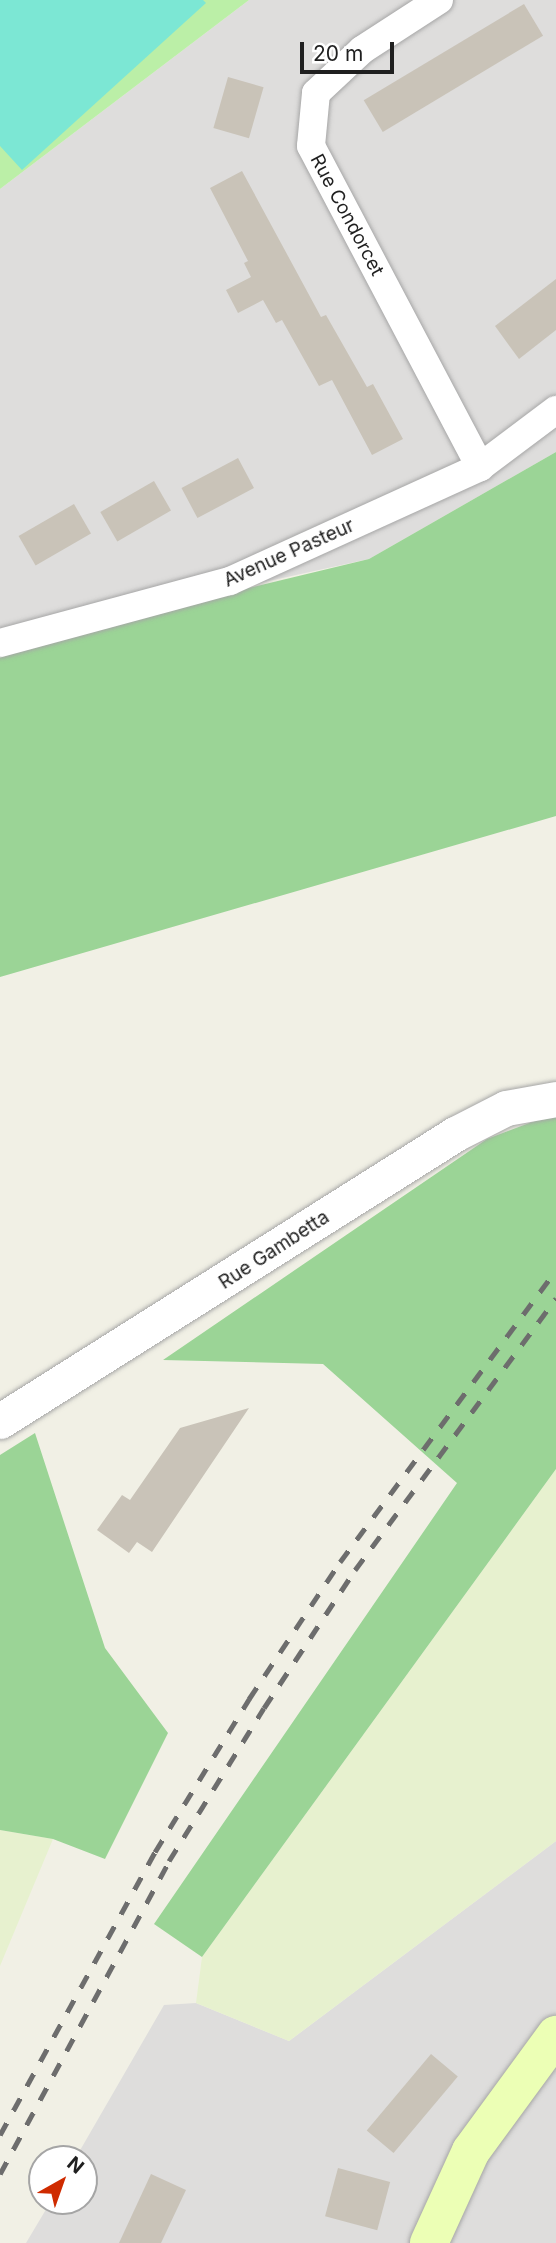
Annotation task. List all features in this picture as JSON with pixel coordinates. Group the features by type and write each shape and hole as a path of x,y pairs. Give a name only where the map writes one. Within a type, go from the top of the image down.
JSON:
{"main road":[{"path":"429,2243 471,2151 556,2035"}],"street":[{"name":"Rue Condorcet","path":"439,0 362,50 316,93 311,146 480,467"},
{"name":"Avenue Pasteur","path":"0,643 230,581 480,467 556,410"},
{"name":"Rue Gambetta","path":"0,1421 455,1134 506,1108 556,1099"}],"shaded area":[{"path":"0,0 203,0 206,3 22,170 0,146"},
{"path":"249,0 556,0 556,452 369,559 0,640 0,189"},
{"path":"556,1841 556,2243 26,2243 43,2215 98,2215 98,2145 83,2145 164,2005 196,2003 289,2041"}],"green space":[{"path":"0,0 249,0 0,189"},
{"path":"556,452 556,816 0,977 0,648 369,559"},
{"path":"556,1113 556,1469 202,1957 154,1924 457,1483 323,1364 163,1360 487,1139"},
{"path":"35,1433 105,1648 168,1733 105,1859 53,1839 0,1830 0,1455"},
{"path":"556,1469 556,1841 289,2041 196,2003 202,1957"},
{"path":"0,1830 53,1839 0,1966"}],"building":[{"path":"524,4 543,36 383,132 364,100"},
{"path":"228,77 264,87 249,138 213,128"},
{"path":"242,171 321,317 326,315 367,387 373,384 403,439 372,455 332,380 319,386 282,320 276,323 263,300 238,313 226,290 251,277 244,263 248,261 210,188"},
{"path":"556,279 556,330 519,359 495,326"},
{"path":"238,458 254,488 197,518 181,488"},
{"path":"154,481 171,510 117,541 100,512"},
{"path":"74,504 91,533 36,565 19,536"},
{"path":"249,1408 152,1552 137,1542 129,1553 97,1530 122,1495 130,1500 180,1428"},
{"path":"431,2054 458,2076 394,2153 367,2131"},
{"path":"338,2168 390,2182 377,2230 325,2216"},
{"path":"151,2174 186,2190 161,2243 119,2243"}],"railway":[{"path":"0,2135 155,1852 249,1699 340,1562 556,1270"},
{"path":"0,2174 169,1861 264,1708 355,1570 556,1298"}]}
